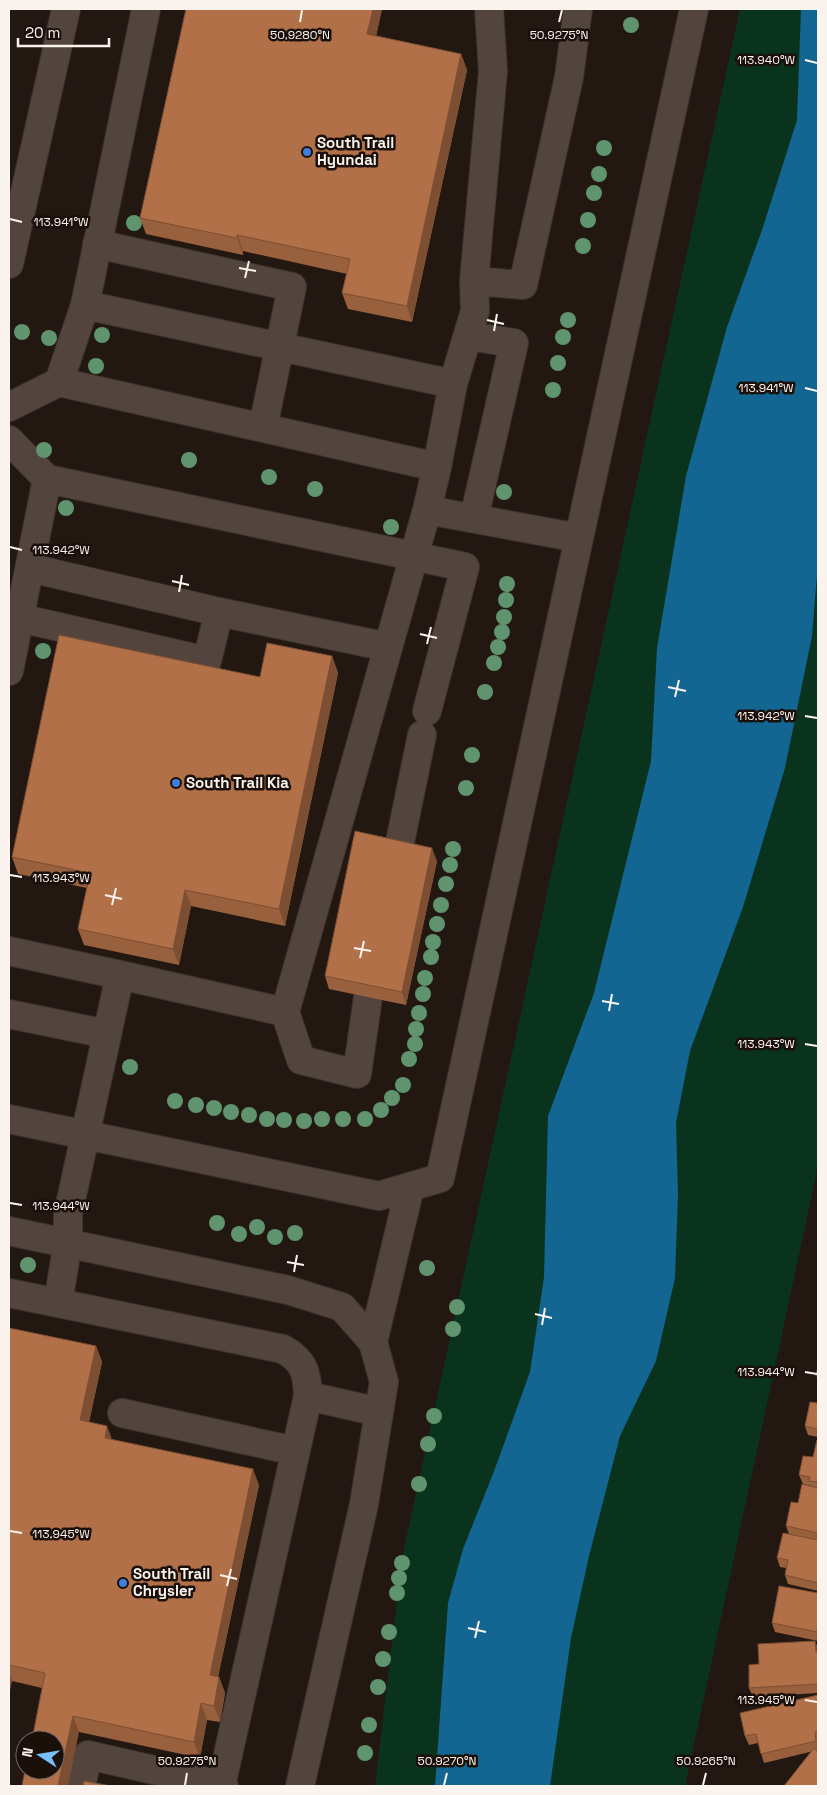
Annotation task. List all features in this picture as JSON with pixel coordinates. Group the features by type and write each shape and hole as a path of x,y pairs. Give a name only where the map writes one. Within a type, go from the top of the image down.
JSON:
{"street":[{"path":"9,264 66,9"},
{"path":"59,382 85,305 146,9"},
{"path":"368,997 356,1074 301,1060 285,1012 414,557 437,467 453,384 475,311 474,281 493,71 489,9"},
{"path":"474,281 523,285 569,77 578,9"},
{"path":"9,1119 379,1196 440,1178 694,9"},
{"path":"97,244 292,287 262,427"},
{"path":"85,305 453,384"},
{"path":"468,336 514,344 474,518"},
{"path":"9,407 59,382 437,467"},
{"path":"9,440 47,479 465,567 425,723 398,852"},
{"path":"9,671 47,479"},
{"path":"426,510 579,538"},
{"path":"30,568 219,612 388,647"},
{"path":"20,618 207,661 219,612"},
{"path":"9,951 285,1012"},
{"path":"58,1303 68,1242 68,1214 87,1135 120,975"},
{"path":"9,1014 107,1034"},
{"path":"373,1342 410,1187"},
{"path":"9,1231 288,1290 342,1307 373,1342 384,1382 364,1504 300,1786"},
{"path":"9,1293 283,1349 296,1357 307,1376 308,1396 223,1786 88,1755 81,1786"},
{"path":"308,1396 379,1412"},
{"path":"122,1413 296,1451"}],"green space":[{"path":"740,9 818,9 818,1166 685,1786 375,1786 402,1558"}],"water":[{"path":"801,9 818,9 818,563 812,636 785,768 743,907 690,1051 676,1123 678,1195 675,1278 656,1361 620,1436 589,1556 571,1638 550,1786 435,1786 448,1603 463,1549 493,1474 530,1372 544,1277 548,1116 594,993 651,761 657,648 686,476 727,327 763,227 797,120"}],"building":[{"name":"South Trail Hyundai","path":"186,9 373,9 367,34 461,54 407,306 342,293 350,259 237,235 237,238 140,218"},
{"name":"South Trail Kia","path":"59,635 260,677 267,643 332,656 279,909 185,890 173,949 78,929 90,873 12,857"},
{"path":"355,831 432,848 402,992 325,976"},
{"name":"South Trail Chrysler","path":"9,1328 96,1346 80,1420 107,1426 105,1438 253,1469 210,1675 219,1677 214,1706 201,1703 194,1742 73,1716 65,1753 65,1730 34,1730 45,1673 9,1665"},
{"path":"818,1398 818,1429 805,1426 810,1402 817,1403"},
{"path":"817,1440 818,1482 809,1481 810,1477 799,1475 803,1456 813,1457"},
{"path":"802,1484 818,1488 818,1533 786,1526 791,1502 798,1503"},
{"path":"783,1533 818,1540 818,1583 785,1575 788,1560 777,1558"},
{"path":"779,1586 818,1593 818,1632 772,1623"},
{"path":"815,1641 816,1652 818,1652 818,1684 749,1688 749,1665 759,1664 758,1644"},
{"path":"818,1695 818,1731 815,1732 816,1741 761,1754 756,1734 745,1736 740,1713"},
{"path":"814,1748 818,1752 818,1786 784,1786"},
{"name":"South Trail Chrysler","path":"23,1780 59,1780 58,1786 22,1786"},
{"path":"84,1781 111,1786 83,1786"}],"place":[{"name":"South Trail Hyundai","path":"307,152"},
{"name":"South Trail Kia","path":"176,783"},
{"name":"South Trail Chrysler","path":"123,1583"}]}
